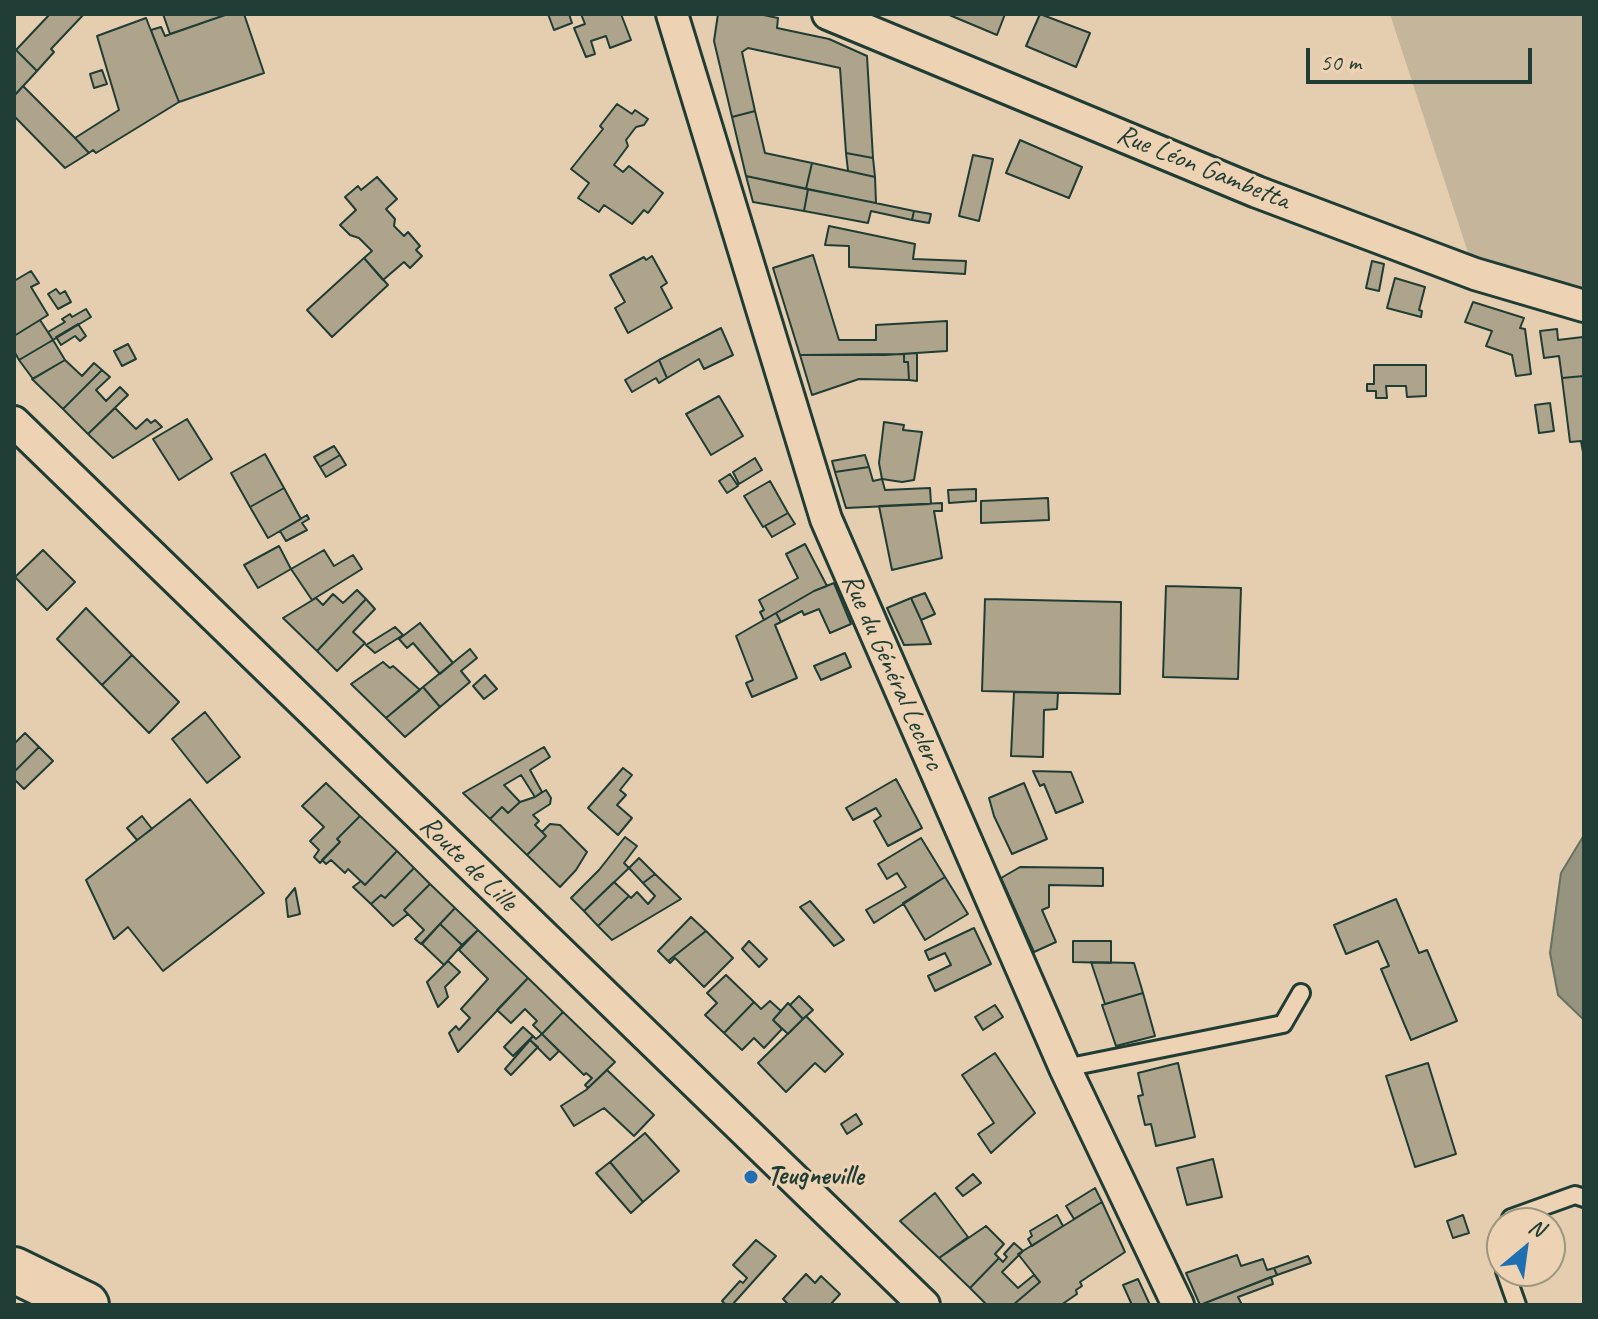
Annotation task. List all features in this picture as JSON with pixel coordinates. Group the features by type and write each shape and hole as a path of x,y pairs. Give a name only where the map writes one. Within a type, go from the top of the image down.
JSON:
{"highway":[{"path":"14,1270 86,1305"}],"street":[{"name":"Rue du Général Leclerc","path":"672,14 826,519 1065,1068 1178,1305"},
{"name":"Rue Léon Gambetta","path":"828,14 1257,192 1475,274 1584,306"},
{"name":"Route de Lille","path":"14,422 924,1305"}],"lane":[{"path":"1065,1068 1283,1024 1301,993"},
{"path":"1542,1207 1575,1195 1584,1198"}],"shaded area":[{"path":"1390,14 1584,14 1584,306 1475,274"},
{"path":"1584,835 1584,1020 1558,995 1550,953 1561,873"}],"building":[{"path":"50,14 84,14 51,49 54,52 37,71 16,50"},
{"path":"163,14 228,14 170,34"},
{"path":"228,14 244,14 264,73 179,102 151,30 161,27 165,36"},
{"path":"548,14 569,14 572,23 554,30"},
{"path":"581,14 621,14 631,40 610,48 606,36 591,41 595,54 586,57 574,28 585,24"},
{"path":"718,14 759,14 778,18 777,28 829,39 867,56 873,158 846,153 840,68 748,48 742,52 755,111 732,117 714,41"},
{"path":"947,14 1005,14 997,35"},
{"path":"1040,14 1090,33 1076,67 1026,46"},
{"path":"146,18 179,102 96,153 93,150 89,153 75,138 119,110 97,36"},
{"path":"16,50 37,71 14,96 14,52"},
{"path":"102,70 107,84 94,88 90,74"},
{"path":"23,86 89,153 65,168 14,116 14,96"},
{"path":"617,104 632,114 635,110 648,119 644,125 636,127 626,140 628,146 614,165 623,172 629,166 663,193 648,213 644,210 632,224 604,205 599,212 578,198 589,183 571,169 603,129 600,126"},
{"path":"755,111 765,153 812,163 806,189 746,176 732,117"},
{"path":"1020,140 1082,167 1069,198 1006,173"},
{"path":"846,153 873,158 875,177 848,171"},
{"path":"973,155 993,159 979,221 959,216"},
{"path":"812,163 875,177 876,203 806,189"},
{"path":"746,176 808,189 804,211 753,202"},
{"path":"377,177 397,199 386,209 395,219 394,226 404,236 408,232 420,246 416,250 422,256 410,268 404,262 383,280 364,258 372,251 340,225 356,210 345,197 358,186 361,190"},
{"path":"808,189 914,211 912,220 871,211 868,223 804,211"},
{"path":"914,211 931,214 929,223 912,220"},
{"path":"829,226 915,244 913,259 966,261 965,274 849,267 849,246 825,245"},
{"path":"813,255 839,340 876,340 876,325 947,321 947,351 800,355 773,268"},
{"path":"652,256 667,283 661,287 672,308 628,333 615,308 625,302 610,275"},
{"path":"364,258 388,285 332,337 307,310"},
{"path":"1372,261 1384,264 1379,291 1366,288"},
{"path":"31,271 39,283 31,287 48,315 14,336 14,281"},
{"path":"1395,278 1425,287 1419,310 1422,311 1421,317 1387,308"},
{"path":"56,289 60,294 65,291 71,302 58,309 48,294"},
{"path":"1473,302 1524,318 1520,328 1525,329 1531,374 1516,376 1512,355 1486,346 1492,331 1465,322"},
{"path":"86,309 91,317 53,340 48,332 65,322 62,319 70,314 72,317"},
{"path":"40,320 53,340 19,360 14,351 14,336"},
{"path":"78,324 86,336 80,341 75,336 61,345 56,337"},
{"path":"721,328 733,355 704,369 699,359 667,378 659,360"},
{"path":"1557,329 1558,340 1583,337 1584,376 1562,378 1559,356 1544,358 1540,331"},
{"path":"53,340 65,360 33,379 19,360"},
{"path":"128,344 136,359 122,366 114,351"},
{"path":"917,353 917,381 909,380 908,362 904,362 904,354"},
{"path":"904,354 904,362 908,362 909,380 859,379 812,395 800,355"},
{"path":"65,360 82,376 94,363 102,370 63,409 32,379"},
{"path":"659,360 667,378 659,383 656,378 632,392 625,380"},
{"path":"1374,365 1426,365 1426,396 1407,397 1406,386 1386,386 1387,398 1376,398 1376,391 1367,391 1367,384 1374,384"},
{"path":"102,370 110,377 96,390 106,401 120,387 128,395 88,434 63,409"},
{"path":"1584,376 1583,452 1581,441 1570,442 1562,378"},
{"path":"719,396 743,436 711,455 686,414"},
{"path":"1550,403 1554,431 1539,433 1535,405"},
{"path":"115,408 136,429 147,419 151,423 155,420 162,427 113,458 88,434"},
{"path":"187,419 212,459 179,480 153,439"},
{"path":"884,422 904,425 903,430 922,432 914,480 882,479 879,463"},
{"path":"334,446 340,455 320,467 314,457"},
{"path":"265,454 284,488 250,507 231,473"},
{"path":"340,455 346,465 326,477 320,467"},
{"path":"865,455 869,467 835,472 832,461"},
{"path":"755,458 762,470 739,484 733,472"},
{"path":"869,467 873,481 882,479 885,490 930,488 931,504 846,508 835,472"},
{"path":"730,474 738,486 727,493 719,481"},
{"path":"770,481 788,513 763,527 744,496"},
{"path":"284,488 301,519 268,538 250,507"},
{"path":"976,489 976,501 949,503 948,490"},
{"path":"1048,498 1049,520 981,523 981,501"},
{"path":"942,503 942,511 934,511 942,558 892,570 879,506"},
{"path":"788,513 795,524 772,537 765,526"},
{"path":"307,515 309,519 302,523 307,530 286,541 280,531"},
{"path":"805,544 827,586 764,620 760,612 764,610 759,600 798,578 786,554"},
{"path":"279,546 291,569 258,588 244,565"},
{"path":"43,550 75,582 47,610 15,577"},
{"path":"324,550 334,566 353,555 362,569 312,600 291,569"},
{"path":"834,583 851,624 830,633 819,609 804,615 802,611 781,622 776,613"},
{"path":"1166,586 1241,588 1238,679 1163,677"},
{"path":"357,590 366,599 317,651 283,618 316,598 323,605 333,594 343,603"},
{"path":"925,593 935,614 921,620 911,598"},
{"path":"911,598 931,644 904,645 887,608"},
{"path":"366,599 375,609 353,632 365,643 337,671 317,651"},
{"path":"985,599 1121,602 1120,694 982,691"},
{"path":"86,608 132,655 102,685 57,639"},
{"path":"776,613 781,622 775,625 797,678 752,697 746,683 753,680 736,636"},
{"path":"420,623 453,663 440,674 413,643 407,648 399,639"},
{"path":"395,627 403,635 375,653 366,645"},
{"path":"470,649 477,658 461,671 470,682 440,707 423,687"},
{"path":"845,653 851,667 821,680 814,666"},
{"path":"132,655 179,702 149,733 102,685"},
{"path":"383,662 390,668 393,666 420,690 386,718 351,684"},
{"path":"485,675 497,689 484,699 473,686"},
{"path":"423,687 440,707 405,737 386,718"},
{"path":"1014,692 1058,693 1057,709 1044,710 1043,757 1011,756"},
{"path":"205,712 240,757 207,783 172,739"},
{"path":"25,733 39,747 14,772 14,744"},
{"path":"39,747 53,761 24,789 14,779 14,772"},
{"path":"544,747 550,757 530,770 542,792 535,797 521,775 504,785 520,802 508,813 502,807 490,819 463,793"},
{"path":"623,768 632,775 620,790 626,795 617,805 632,818 618,835 588,808"},
{"path":"1033,771 1071,772 1083,802 1056,813 1044,784 1040,786"},
{"path":"896,779 922,828 888,846 874,821 881,816 876,808 853,820 846,808"},
{"path":"326,783 360,816 337,839 340,842 320,863 314,857 319,850 310,841 324,827 302,806"},
{"path":"1024,783 1047,839 1012,854 989,798"},
{"path":"546,790 551,798 550,804 533,815 539,821 535,825 546,836 527,855 490,819 502,807 508,813 520,802"},
{"path":"190,799 264,893 163,971 128,927 114,939 86,880"},
{"path":"142,816 152,829 137,840 127,828"},
{"path":"360,816 397,851 365,885 348,869 345,873 331,860 326,864 322,860"},
{"path":"550,824 560,825 587,852 560,887 527,855 546,836 542,832"},
{"path":"625,837 637,846 624,863 629,868 584,911 571,898 599,870"},
{"path":"921,838 945,877 874,923 866,910 906,887 897,873 887,879 878,864"},
{"path":"397,851 414,868 385,898 381,895 371,904 353,887 361,881 365,885"},
{"path":"639,858 655,874 643,883 629,868"},
{"path":"1020,867 1103,868 1103,886 1049,885 1049,907 1042,910 1056,942 1034,952 1001,878"},
{"path":"414,868 430,884 404,910 408,914 393,926 371,904 381,895 385,898"},
{"path":"655,874 681,899 612,940 598,926 637,892 648,904 655,896 643,883"},
{"path":"945,877 968,914 925,940 903,903"},
{"path":"614,882 629,896 598,926 584,911"},
{"path":"430,884 455,908 421,944 415,939 424,930 404,910"},
{"path":"295,888 300,914 288,917 286,899"},
{"path":"1396,899 1419,953 1427,950 1457,1021 1411,1040 1381,969 1389,966 1378,941 1346,954 1334,925"},
{"path":"810,901 844,940 834,946 800,907"},
{"path":"455,908 478,930 462,945 440,924"},
{"path":"691,917 706,931 668,961 658,951"},
{"path":"440,924 462,945 444,965 422,944"},
{"path":"974,928 991,964 935,991 928,976 951,965 945,953 929,960 925,951"},
{"path":"478,930 528,978 458,1052 449,1033 456,1026 459,1030 470,1018 461,1009 488,979 459,950"},
{"path":"706,931 733,958 704,987 675,958 670,963 668,961"},
{"path":"749,941 767,959 759,967 742,949"},
{"path":"1073,941 1111,941 1111,963 1073,962"},
{"path":"448,961 460,972 445,987 448,997 438,1007 427,982"},
{"path":"1091,962 1134,963 1143,993 1105,1004"},
{"path":"726,975 754,1002 724,1033 705,1015 717,1003 707,993"},
{"path":"528,978 563,1012 542,1034 533,1025 537,1021 525,1009 511,1023 497,1010"},
{"path":"1143,993 1155,1036 1116,1046 1102,1005"},
{"path":"799,996 813,1010 803,1019 790,1005"},
{"path":"770,1001 781,1011 773,1020 782,1029 764,1048 754,1038 742,1050 724,1033 754,1002 761,1009"},
{"path":"788,1003 803,1019 788,1034 773,1020"},
{"path":"995,1005 1003,1017 983,1030 975,1017"},
{"path":"563,1012 615,1062 588,1088 585,1085 592,1078 586,1073 584,1075 542,1034"},
{"path":"806,1016 843,1054 825,1072 815,1063 786,1092 758,1063"},
{"path":"523,1027 533,1036 513,1056 504,1047"},
{"path":"542,1034 559,1051 550,1060 530,1040"},
{"path":"530,1040 538,1047 511,1075 505,1069"},
{"path":"995,1053 1035,1113 991,1153 978,1134 994,1123 962,1075"},
{"path":"1178,1063 1195,1137 1156,1146 1151,1124 1145,1125 1138,1096 1143,1095 1138,1073"},
{"path":"1428,1063 1456,1154 1415,1167 1386,1076"},
{"path":"607,1070 654,1115 634,1136 604,1108 574,1126 561,1106 586,1090"},
{"path":"856,1114 862,1124 847,1134 841,1124"},
{"path":"645,1133 679,1171 643,1202 610,1162"},
{"path":"1213,1159 1222,1197 1187,1205 1177,1168"},
{"path":"610,1162 643,1202 631,1213 596,1173"},
{"path":"973,1174 981,1183 963,1196 956,1188"},
{"path":"1095,1188 1102,1202 1074,1219 1066,1206"},
{"path":"935,1193 968,1237 939,1258 900,1221"},
{"path":"1102,1202 1125,1252 1080,1282 1082,1286 1076,1290 1077,1294 1061,1305 1013,1305 1040,1282 1018,1254"},
{"path":"1057,1215 1063,1226 1032,1246 1028,1239 1032,1236 1030,1231"},
{"path":"1463,1215 1469,1233 1453,1238 1447,1221"},
{"path":"986,1226 1004,1244 995,1254 999,1258 970,1288 939,1258"},
{"path":"756,1240 776,1256 732,1305 726,1305 722,1301 740,1281 743,1283 747,1278 733,1265"},
{"path":"1014,1243 1023,1251 1002,1272 1018,1288 1034,1275 1040,1282 1013,1305 987,1305 970,1288 999,1258 1003,1262 1007,1257 1004,1254"},
{"path":"1237,1255 1241,1266 1263,1259 1267,1270 1274,1268 1277,1275 1200,1305 1186,1273"},
{"path":"1308,1256 1311,1263 1277,1275 1274,1268"},
{"path":"806,1274 815,1283 821,1276 840,1294 830,1305 789,1305 783,1299"},
{"path":"1271,1277 1273,1284 1238,1297 1242,1305 1200,1305"},
{"path":"1138,1279 1150,1305 1132,1305 1123,1285"}],"place":[{"name":"Teugneville","path":"751,1177"}]}
